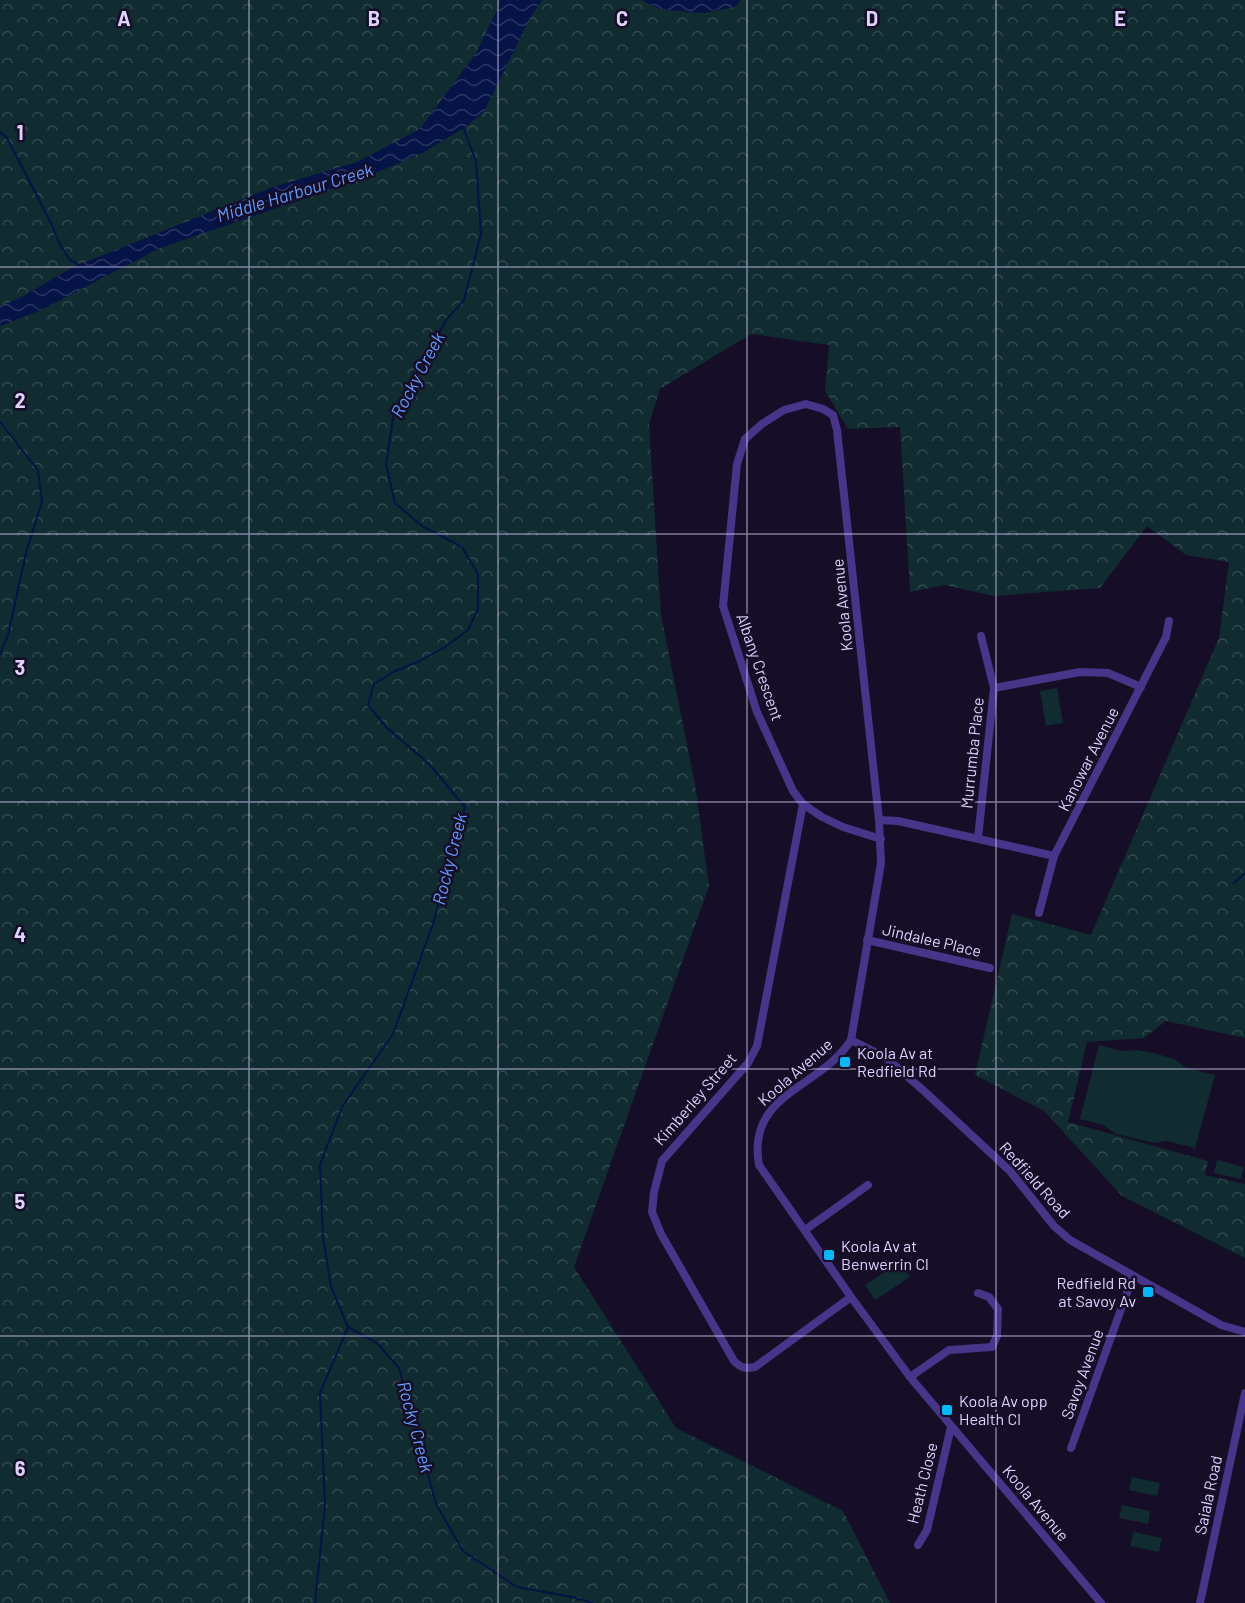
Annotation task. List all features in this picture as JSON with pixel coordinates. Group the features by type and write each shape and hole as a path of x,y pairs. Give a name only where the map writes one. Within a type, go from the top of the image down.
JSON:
{"street":[{"name":"Albany Crescent","path":"833,415 806,404 784,410 762,424 745,439 737,464 723,606 757,712 792,791 803,804 822,817 843,827 881,839"},
{"name":"Koola Avenue","path":"833,415 837,430 850,537 881,839 881,863 851,1041 842,1054 773,1107 765,1117 757,1140 759,1165 910,1377 1101,1603"},
{"name":"Kanowar Avenue","path":"1039,913 1054,856 1142,687 1166,637 1169,621"},
{"name":"Murrumba Place","path":"978,838 994,688 981,636"},
{"path":"994,688 1080,672 1108,673 1142,687"},
{"name":"Kimberley Street","path":"803,804 757,1046 748,1063 662,1161 654,1192 652,1212 661,1234 734,1361 746,1369 755,1367 851,1297"},
{"path":"879,820 898,821 1054,856"},
{"name":"Jindalee Place","path":"867,940 990,968"},
{"name":"Redfield Road","path":"851,1041 885,1057 924,1091 1010,1171 1054,1226 1070,1240 1221,1325 1245,1332"},
{"path":"805,1230 868,1185"},
{"name":"Savoy Avenue","path":"1071,1448 1133,1276"},
{"path":"910,1377 949,1350 992,1347 997,1336 998,1309 989,1297 978,1293"},
{"name":"Saiala Road","path":"1200,1603 1245,1394"},
{"name":"Heath Close","path":"918,1545 927,1530 951,1427"}],"green space":[{"path":"0,0 642,0 660,9 705,13 734,7 741,0 1245,0 1245,1038 1166,1021 1144,1038 1087,1042 1068,1122 1208,1161 1205,1175 1245,1184 1245,1258 1122,1196 1044,1111 975,1075 1012,914 1091,935 1219,638 1229,562 1186,555 1147,526 1100,588 994,596 944,585 910,592 900,427 848,429 825,391 829,345 751,334 660,389 649,424 661,615 695,784 709,886 574,1267 676,1428 843,1511 890,1603 0,1603"},
{"path":"1057,688 1063,723 1046,726 1040,691"},
{"path":"1099,1045 1122,1051 1137,1050 1154,1053 1174,1059 1187,1068 1215,1075 1195,1148 1167,1141 1154,1143 1116,1134 1103,1125 1080,1119"},
{"path":"1217,1160 1244,1167 1241,1179 1214,1173"},
{"path":"900,1262 910,1277 875,1300 865,1285"},
{"path":"1132,1477 1160,1483 1157,1496 1129,1490"},
{"path":"1122,1505 1150,1511 1148,1524 1119,1518"},
{"path":"1133,1532 1162,1538 1159,1552 1130,1546"}],"water":[{"path":"500,0 542,0 530,18 484,112 464,128 422,153 362,179 160,248 39,311 0,326 0,306 22,297 71,268 273,187 357,162 420,129 476,53"},
{"path":"642,0 741,0 734,7 699,13 660,9"}],"waterway":[{"name":"Rocky Creek","path":"463,127 476,161 481,234 464,300 447,319 394,413 386,464 395,503 422,526 462,547 478,574 478,609 468,630 445,647 420,661 395,671 374,684 368,705 387,728 429,764 465,807 433,924 393,1034 342,1107 320,1165 323,1237 331,1287 348,1327 377,1343 399,1368 436,1504 463,1551 517,1587 592,1603"},
{"path":"0,132 7,138 60,245 70,260 81,266"},
{"name":"Middle Harbour Creek","path":"0,422 38,470 42,501 26,553 8,635 0,654"},
{"path":"1234,883 1245,873"},
{"path":"315,1603 325,1505 320,1393 348,1327"}],"place":[{"name":"Koola Av at Redfield Rd","path":"845,1062"},
{"name":"Koola Av at Benwerrin Cl","path":"829,1255"},
{"name":"Redfield Rd at Savoy Av","path":"1148,1292"},
{"name":"Koola Av opp Health Cl","path":"947,1410"}]}
